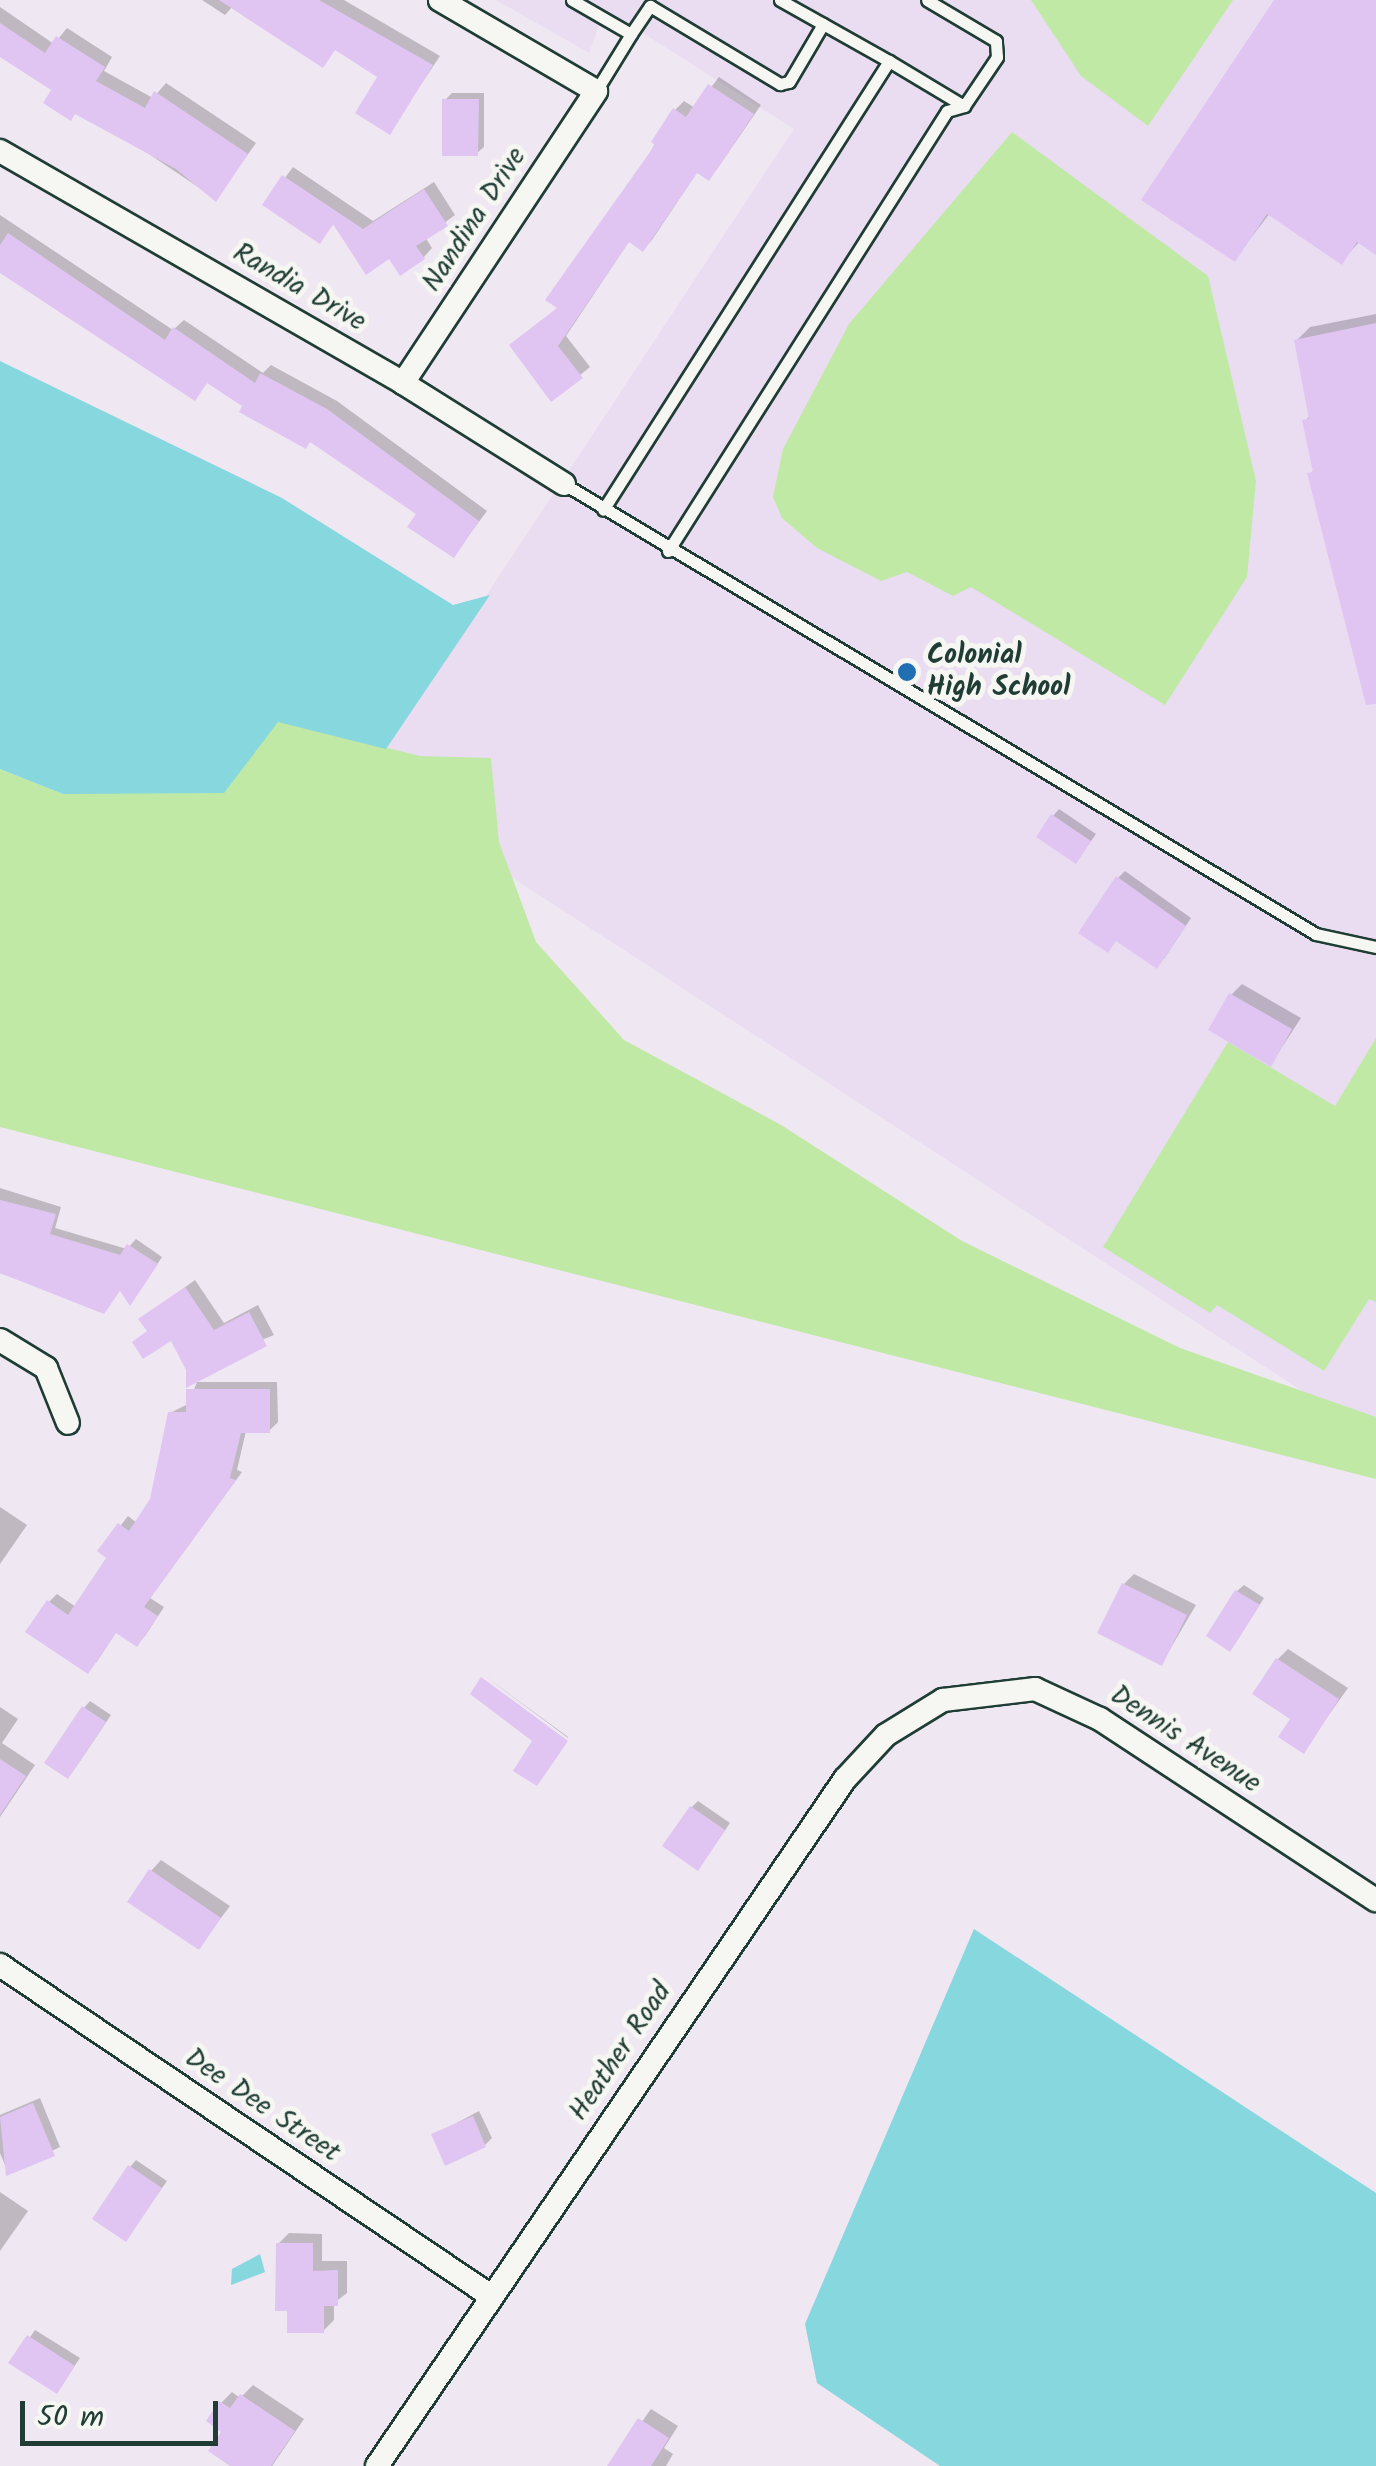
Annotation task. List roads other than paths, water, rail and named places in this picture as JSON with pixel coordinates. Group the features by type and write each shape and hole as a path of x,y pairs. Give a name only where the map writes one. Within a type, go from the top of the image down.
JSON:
{"street":[{"path":"440,0 596,91"},
{"name":"Nandina Drive","path":"404,383 596,91"},
{"name":"Randia Drive","path":"0,151 404,383 564,484"},
{"path":"0,1340 46,1368 68,1423"},
{"name":"Dennis Avenue","path":"943,1700 1035,1689 1100,1718 1376,1900"},
{"name":"Heather Road","path":"377,2466 844,1779 886,1735 943,1700"},
{"name":"Dee Dee Street","path":"0,1965 490,2296"}],"lane":[{"path":"572,0 631,34"},
{"path":"780,0 964,106"},
{"path":"668,550 948,112 964,106 997,57 996,41 928,0"},
{"path":"596,91 652,3 780,84 789,82 823,24"},
{"path":"603,510 889,62"},
{"path":"564,484 668,550 1316,934 1376,947"}],"water":[{"path":"0,361 282,498 453,605 490,595 386,749 278,722 224,793 63,794 0,769"},
{"path":"974,1929 1376,2193 1376,2466 940,2466 817,2383 805,2324"},
{"path":"260,2254 265,2272 231,2285 232,2269"}],"place":[{"name":"Colonial High School","path":"907,672"}]}
